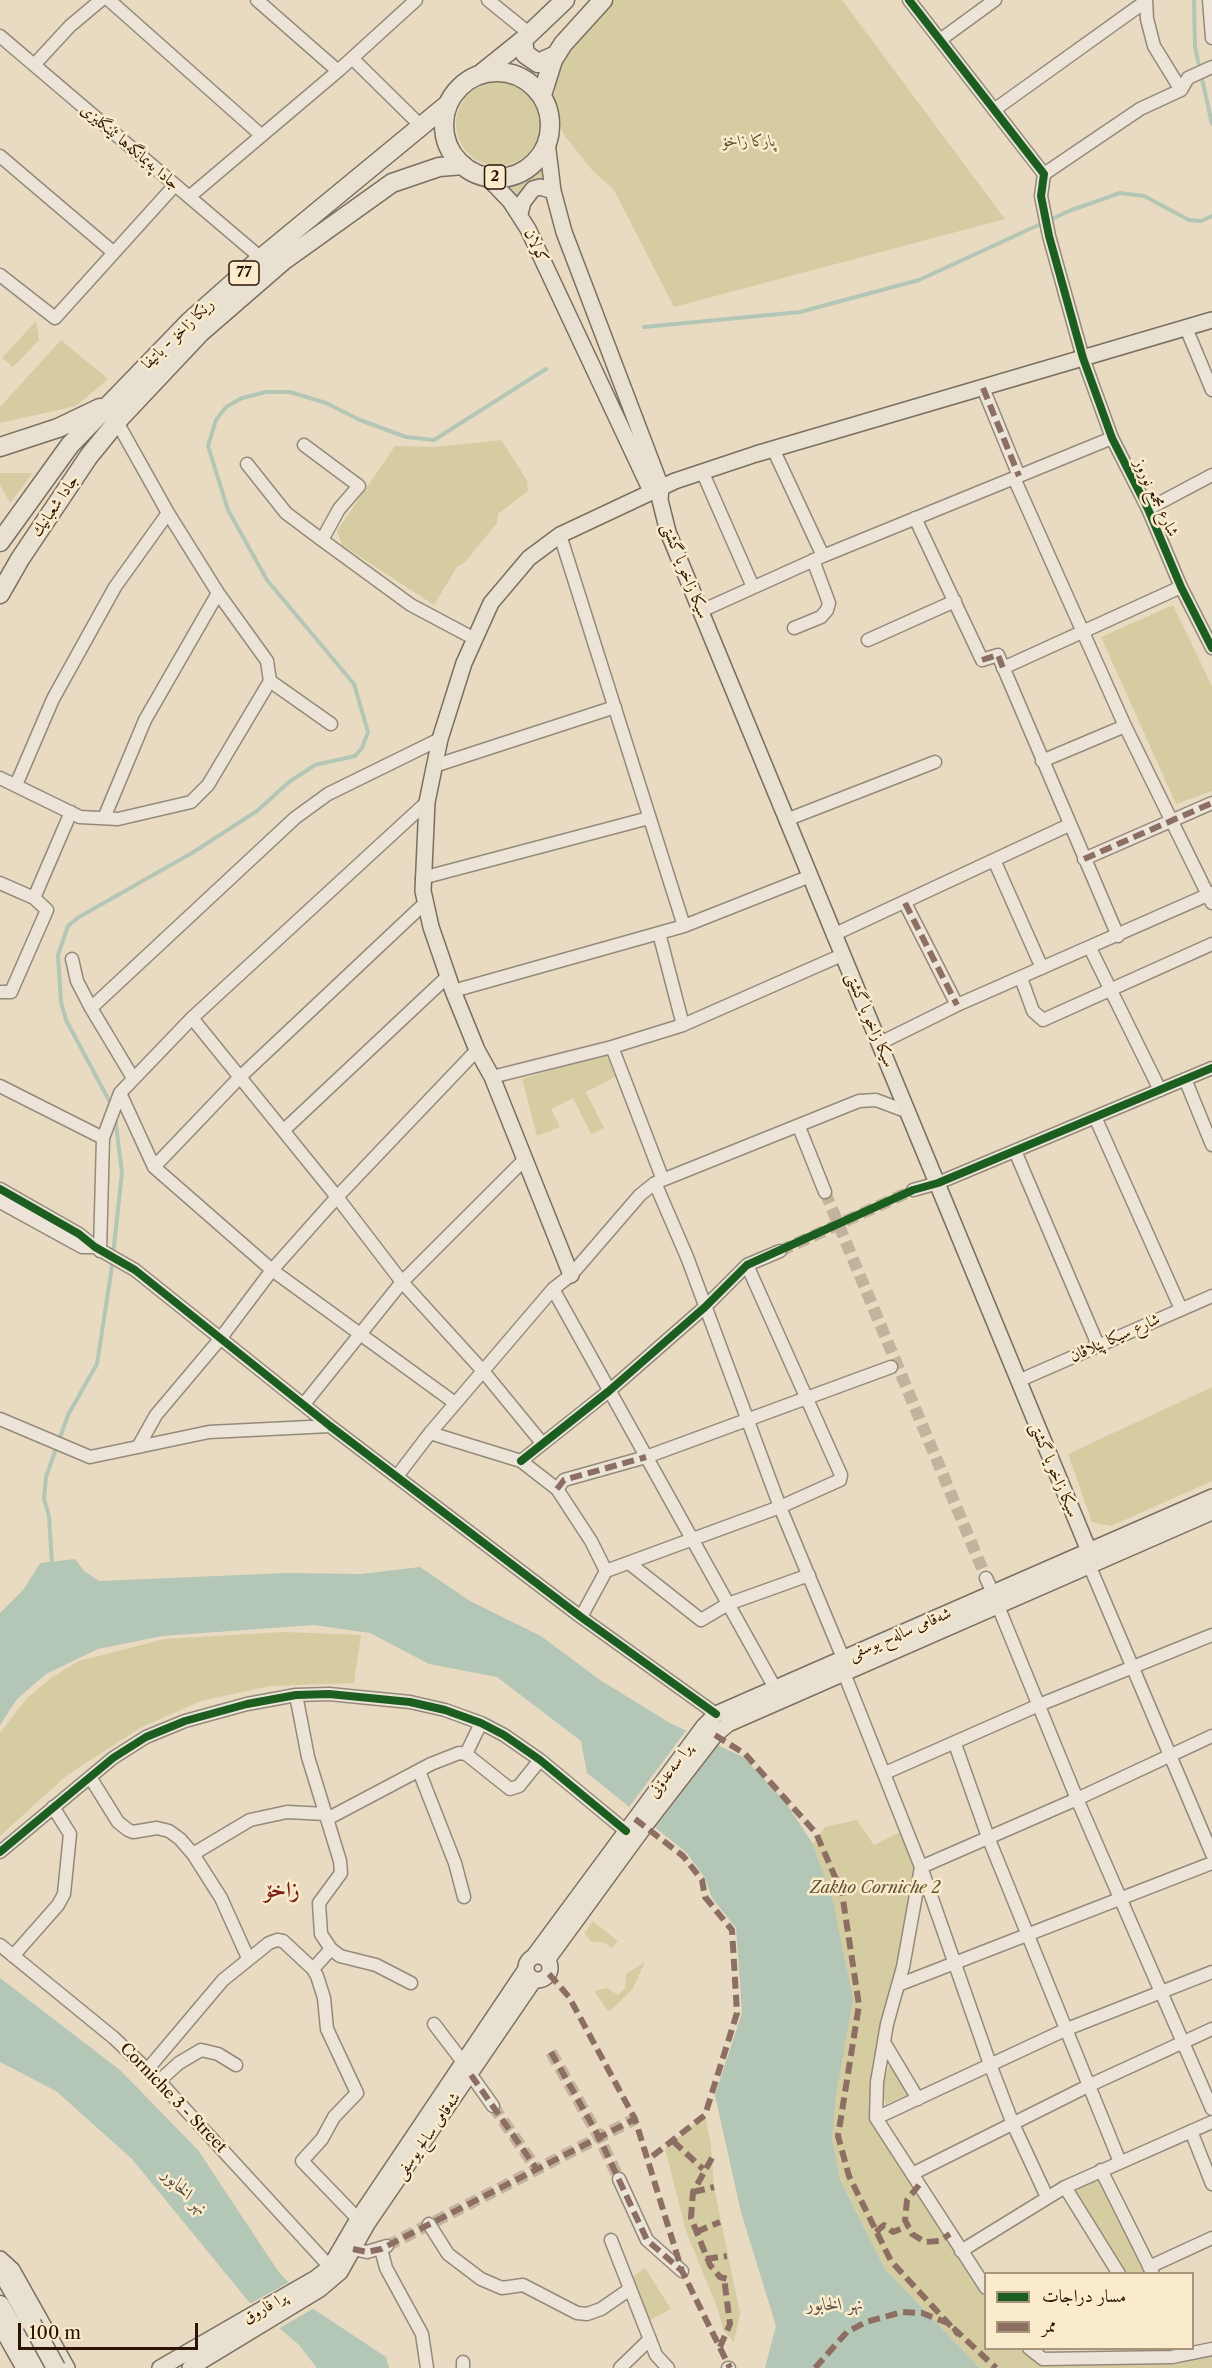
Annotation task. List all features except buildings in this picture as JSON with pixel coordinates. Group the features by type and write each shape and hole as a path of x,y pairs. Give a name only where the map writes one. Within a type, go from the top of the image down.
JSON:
{"highway":[{"path":"448,104 456,90 468,80 482,73 526,37 565,0"},
{"path":"542,95 556,55 575,27 603,0"},
{"path":"526,37 525,54 538,63 556,55"},
{"path":"482,73 499,71 515,74 530,83 542,95 549,118 547,142"},
{"name":"رێکا زاخۆ - باتیفا","path":"0,542 58,461 107,405 190,321 261,258 448,104"},
{"name":"2","path":"448,104 444,131 453,156 462,165 487,177 502,178 530,167 547,142"},
{"name":"رێکا زاخۆ - باتیفا","path":"117,422 200,333 292,255 392,183 439,167 462,165"},
{"path":"0,447 57,428 107,405"},
{"name":"جادا شعبانيك","path":"0,594 20,558 76,473 117,422"},
{"path":"0,2268 25,2330 37,2368"},
{"path":"0,2305 56,2359"}],"main road":[{"path":"547,142 553,191 564,232 656,489"},
{"name":"كولان","path":"487,177 520,214 574,324 592,368"},
{"path":"520,214 523,201 533,189 540,187 553,191"},
{"path":"571,1275 523,1161 492,1077 477,1050 453,992 425,903 423,878 427,802 440,739 455,688 492,603 515,572 560,535 656,489 702,471 1212,320"},
{"name":"سیکا زاخو یا گشتى","path":"592,368 656,489 668,532 808,877 880,1043 1018,1381 1096,1556"},
{"path":"1096,1556 1212,1497"},
{"path":"1096,1556 1212,1512"},
{"name":"شەقامی سالەح یوسفی","path":"709,1730 735,1720 843,1666 1096,1556"},
{"name":"شەقامی سالەح یوسفی","path":"709,1730 716,1714 775,1688 843,1666"},
{"name":"پرا سەعدۆنی","path":"642,1819 709,1730"},
{"path":"541,1958 626,1831 642,1819"},
{"path":"541,1958 550,1966 549,1974 544,1979 530,1975 529,1960 541,1958 642,1819"},
{"name":"شەقامی سالح یوسفی","path":"318,2283 463,2062 530,1975"},
{"name":"شەقامی سالح یوسفی","path":"318,2283 339,2272 367,2224 471,2075 530,1975"},
{"path":"0,2259 12,2270 56,2359 67,2368"},
{"name":"پرا فاروق","path":"216,2344 318,2283"},
{"path":"0,2325 24,2368"},
{"path":"160,2368 216,2344"},
{"path":"190,2368 216,2344"},
{"path":"50,2368 56,2359"}],"street":[{"path":"34,65 70,26 101,0"},
{"path":"109,0 261,135"},
{"path":"189,197 338,71 416,0"},
{"path":"488,0 526,37"},
{"path":"909,0 1044,174 1140,109 1181,90 1188,78 1212,68"},
{"path":"940,40 995,0"},
{"path":"994,110 1146,0"},
{"path":"1146,0 1147,19 1154,46 1181,90"},
{"path":"1209,0 1212,38"},
{"path":"264,2 338,71"},
{"name":"جادا په‌يمانگه‌ها ئێنگليزى","path":"0,36 261,258"},
{"path":"352,58 421,126"},
{"path":"0,156 113,252"},
{"name":"شارع مجمع نوروز","path":"1044,174 1041,196 1049,236 1083,357 1112,438 1148,509 1180,587 1212,648"},
{"path":"0,275 55,318 175,185"},
{"path":"1186,328 1212,390"},
{"path":"880,1043 957,1005 1210,897 1125,726 1082,633 1017,477 983,388"},
{"path":"0,778 81,817 118,819 191,802 208,785 270,681 267,661 218,593 168,513 117,422"},
{"path":"700,611 818,558 1112,438"},
{"path":"304,445 359,486 339,509 322,540"},
{"path":"774,451 818,558 829,603 821,617 794,628"},
{"path":"247,464 286,513 411,605 475,639"},
{"path":"702,471 753,587"},
{"path":"1148,509 1212,475"},
{"path":"16,785 53,699 115,587 168,513"},
{"path":"915,518 982,660 998,654 1118,936"},
{"path":"560,535 684,926"},
{"path":"1003,668 1180,587"},
{"path":"104,818 145,720 218,593"},
{"path":"868,640 955,601"},
{"path":"270,681 331,724"},
{"path":"434,766 615,707"},
{"path":"1042,761 1125,726"},
{"path":"91,1008 295,818 328,794 440,739"},
{"path":"786,820 935,762"},
{"path":"99,1250 104,1133 118,1097 133,1077 192,1018 427,802"},
{"path":"1084,859 1212,803"},
{"path":"38,901 71,812"},
{"path":"423,878 649,818"},
{"path":"833,935 1069,825"},
{"path":"994,860 1042,968"},
{"path":"453,992 684,926 808,877"},
{"path":"0,883 38,901 47,910 11,992 0,992"},
{"path":"154,1167 240,1077 425,903"},
{"path":"905,903 957,1005"},
{"path":"659,933 683,1025"},
{"path":"1021,978 1033,1011 1043,1020 1212,944"},
{"path":"1090,948 1160,1090"},
{"path":"492,1077 612,1047 683,1025 842,955"},
{"path":"72,959 77,981 133,1077"},
{"path":"284,1130 448,976"},
{"path":"192,1018 284,1130 402,1282 483,1371 542,1443"},
{"path":"612,1047 747,1420 921,1867 991,2067 1013,2124 1047,2197"},
{"path":"138,1447 156,1415 220,1339 272,1270 337,1197 477,1050"},
{"path":"913,1190 938,1183 1212,1068"},
{"path":"1185,1079 1212,1145"},
{"path":"0,1086 104,1133"},
{"path":"118,1097 154,1167 272,1270 455,1403"},
{"path":"398,1475 455,1403 553,1289 571,1275 639,1195 659,1182 860,1101 876,1100 893,1104 908,1112"},
{"path":"1095,1117 1181,1309"},
{"path":"799,1127 825,1192"},
{"path":"1015,1151 1098,1345"},
{"path":"304,1404 402,1282 523,1161"},
{"path":"0,1189 79,1234 99,1250 135,1270 330,1426 398,1475 581,1617 716,1714"},
{"path":"0,1202 82,1247 99,1250"},
{"path":"521,1461 609,1391 705,1307 747,1264 780,1251"},
{"path":"581,1617 606,1571 780,1507 840,1480 841,1475 747,1264"},
{"path":"553,1289 691,1541 775,1688"},
{"name":"شارع سيكا پێلاڤان","path":"1018,1381 1212,1296"},
{"path":"557,1489 564,1480 646,1457 891,1367"},
{"path":"0,1419 90,1457 209,1432 330,1426"},
{"path":"430,1433 521,1461 557,1489 591,1541 606,1571"},
{"path":"1096,1556 1132,1667 1212,1854"},
{"path":"629,1563 701,1620 728,1604 809,1575"},
{"path":"986,1578 1077,1799 1212,2109"},
{"path":"885,1773 1039,1705 1212,1635"},
{"path":"0,1852 113,1758 146,1737 185,1721 248,1704 296,1695 329,1694 410,1702 445,1710 481,1723 504,1735 540,1760 626,1831"},
{"path":"296,1695 308,1757 341,1873 318,1909 321,1934 331,1949 351,1960 376,1965 411,1983"},
{"path":"466,1754 481,1723"},
{"path":"921,1867 1077,1799 1212,1736"},
{"path":"955,1744 988,1837 1120,2162"},
{"path":"193,1854 250,1820 287,1812 326,1817 459,1754 466,1754 510,1789 519,1786 540,1760"},
{"path":"419,1771 455,1863 464,1897"},
{"path":"90,1777 118,1822 128,1830 133,1832 157,1828 169,1831 193,1854 221,1898 248,1958"},
{"path":"13,1956 58,1905 64,1894 70,1834 53,1807"},
{"path":"898,1985 1212,1863"},
{"path":"921,1867 898,1985 884,2042 877,2082 876,2118 984,2285"},
{"path":"147,2070 223,1980 248,1958 277,1940 283,1941 313,1969 324,1998 327,2029 357,2092 334,2117 322,2139 303,2161 358,2219"},
{"name":"Corniche 3 - Street","path":"0,1945 114,2038 159,2081 330,2267"},
{"path":"313,1969 331,1949"},
{"path":"876,2118 991,2067 1067,2029 1212,1972"},
{"path":"434,2024 463,2062"},
{"path":"912,2174 1090,2085 1212,2030"},
{"path":"884,2042 918,2099"},
{"path":"159,2081 185,2058 201,2050 218,2054 236,2065"},
{"path":"471,2075 493,2106"},
{"path":"961,2252 1065,2187 1212,2122"},
{"path":"1191,2131 1212,2184"},
{"path":"1101,2170 1151,2270 1212,2238"},
{"path":"619,2179 647,2240 682,2271"},
{"path":"1065,2187 1118,2272"},
{"path":"429,2224 448,2254 481,2279 502,2288 523,2285 577,2313 587,2314 601,2309 630,2289"},
{"path":"611,2240 656,2355 668,2368"},
{"path":"353,2249 367,2252 384,2247 386,2268 422,2334 427,2368"},
{"path":"620,2368 650,2339"},
{"path":"1030,2350 1043,2359 1192,2352 1212,2349"}],"green space":[{"name":"پارکا زاخۆ","path":"614,0 842,0 1005,219 674,307 614,190 592,170 564,135 554,110 555,78 570,45"},
{"path":"498,82 514,85 528,94 537,108 540,124 537,140 528,154 514,163 498,166 482,163 468,154 459,140 456,124 459,108 468,94 482,85"},
{"path":"543,159 548,185 518,204 502,183 519,181 536,170"},
{"path":"36,321 39,340 13,367 2,358"},
{"path":"61,340 108,379 76,406 0,423 0,407"},
{"path":"501,440 527,480 528,491 498,514 497,523 465,562 457,567 434,605 342,545 337,531 395,446 435,447"},
{"path":"0,473 33,473 10,503 0,484"},
{"path":"1173,605 1212,686 1212,791 1176,804 1101,637"},
{"path":"606,1053 615,1077 586,1092 604,1128 591,1134 573,1098 551,1109 560,1127 537,1136 522,1079"},
{"path":"1212,1387 1212,1481 1111,1526 1092,1522 1068,1454"},
{"path":"284,1632 361,1635 354,1683 270,1686 201,1701 140,1728 66,1776 0,1836 0,1733 27,1698 51,1678 79,1661 164,1639"},
{"name":"Zakho Corniche 2","path":"857,1820 874,1845 906,1829 921,1867 876,2118 984,2286 984,2350 1030,2350 1043,2359 1212,2349 1212,2368 980,2368 885,2269 840,2178 832,2138 835,2102 852,1999 832,1897 813,1844 825,1827"},
{"path":"593,1921 618,1941 612,1948 605,1943 590,1941 585,1933"},
{"path":"645,1962 632,1990 609,2012 594,1991 607,1988 618,1995 625,1988 626,1974"},
{"path":"890,2063 908,2095 886,2104 881,2087"},
{"path":"705,2115 711,2144 714,2187 740,2313 734,2342 723,2330 718,2310 686,2231 665,2148"},
{"path":"1099,2175 1152,2272 1124,2272 1073,2192 1075,2188"},
{"path":"645,2268 671,2309 646,2322 629,2279"}],"water":[{"name":"نهر الخابور","path":"75,1559 84,1571 99,1581 287,1573 361,1574 420,1567 470,1601 541,1636 600,1680 670,1723 743,1757 784,1800 813,1844 832,1897 853,1999 836,2096 832,2138 840,2179 885,2269 980,2368 765,2368 776,2326 741,2212 715,2095 742,2013 736,1928 712,1898 705,1878 687,1853 587,1773 581,1741 497,1677 429,1664 370,1633 314,1625 162,1636 98,1649 46,1674 17,1699 0,1725 0,1613 24,1589 40,1563"},
{"name":"نهر الخابور","path":"0,1978 120,2070 198,2150 278,2271 312,2308 386,2357 389,2368 317,2368 299,2345 249,2302 132,2159 56,2091 0,2062"}],"pier":[{"path":"688,1728 721,1742 655,1828 629,1807"},
{"path":"291,2281 316,2307 276,2330 248,2305"}],"waterway":[{"path":"1194,0 1195,47 1212,124"},
{"path":"644,327 800,312 919,280 1069,211 1120,193 1144,196 1189,220 1201,221 1212,216"},
{"path":"112,1106 66,1020 61,1002 58,955 68,926 79,917 192,853 257,811 289,782 315,765 355,756 362,748 368,732 354,684 267,580 228,510 208,446 216,420 226,407 242,398 266,392 290,392 326,403 360,420 406,437 434,440 546,369"},
{"path":"52,1564 49,1516 44,1499 46,1477 68,1415 97,1364 111,1273 122,1173 115,1116"}],"tunnel":[{"path":"780,1251 913,1190"},
{"path":"825,1192 986,1578"},
{"path":"551,2052 599,2137 619,2179"},
{"path":"493,2106 536,2168"},
{"path":"387,2246 635,2119"}],"marked path":[{"path":"983,388 1019,476"},
{"path":"982,660 998,655 1003,668"},
{"path":"1084,859 1212,803"},
{"path":"905,903 957,1005"},
{"path":"557,1489 564,1480 646,1457"},
{"path":"715,1735 745,1754 816,1833 842,1893 859,2005 838,2136 849,2176 891,2261 959,2335"},
{"path":"635,1819 683,1856 702,1880 705,1897 732,1930 737,2013 705,2115 650,2158"},
{"path":"549,1974 569,1997 635,2119 682,2271 730,2368"},
{"path":"551,2052 599,2137 647,2240 682,2271"},
{"path":"471,2075 536,2168"},
{"path":"353,2249 367,2252 381,2249 635,2119"},
{"path":"673,2141 703,2169"},
{"path":"712,2158 693,2192 691,2218 710,2265 720,2277 731,2280"},
{"path":"919,2185 907,2200 905,2220 912,2234 925,2242 939,2241 950,2234"},
{"path":"693,2192 714,2187"},
{"path":"696,2232 720,2222"},
{"path":"876,2232 884,2225 893,2232 908,2226"},
{"path":"706,2259 727,2256"},
{"path":"720,2347 730,2324 724,2278"},
{"path":"815,2368 847,2332 866,2322 902,2312 922,2313 948,2323 996,2368"}],"cycle path":[{"path":"909,0 1044,174 1041,196 1049,236 1083,358 1112,438 1148,509 1181,587 1212,648"},
{"path":"521,1461 609,1391 705,1307 747,1265 913,1190 938,1183 1212,1068"},
{"path":"0,1189 79,1234 95,1247 135,1270 330,1426 581,1617 716,1714"},
{"path":"0,1852 113,1758 146,1737 185,1721 247,1704 296,1695 329,1694 410,1702 445,1710 481,1723 504,1735 540,1760 626,1831"}],"district":[{"name":"زاخۆ","path":"282,1891"}]}
